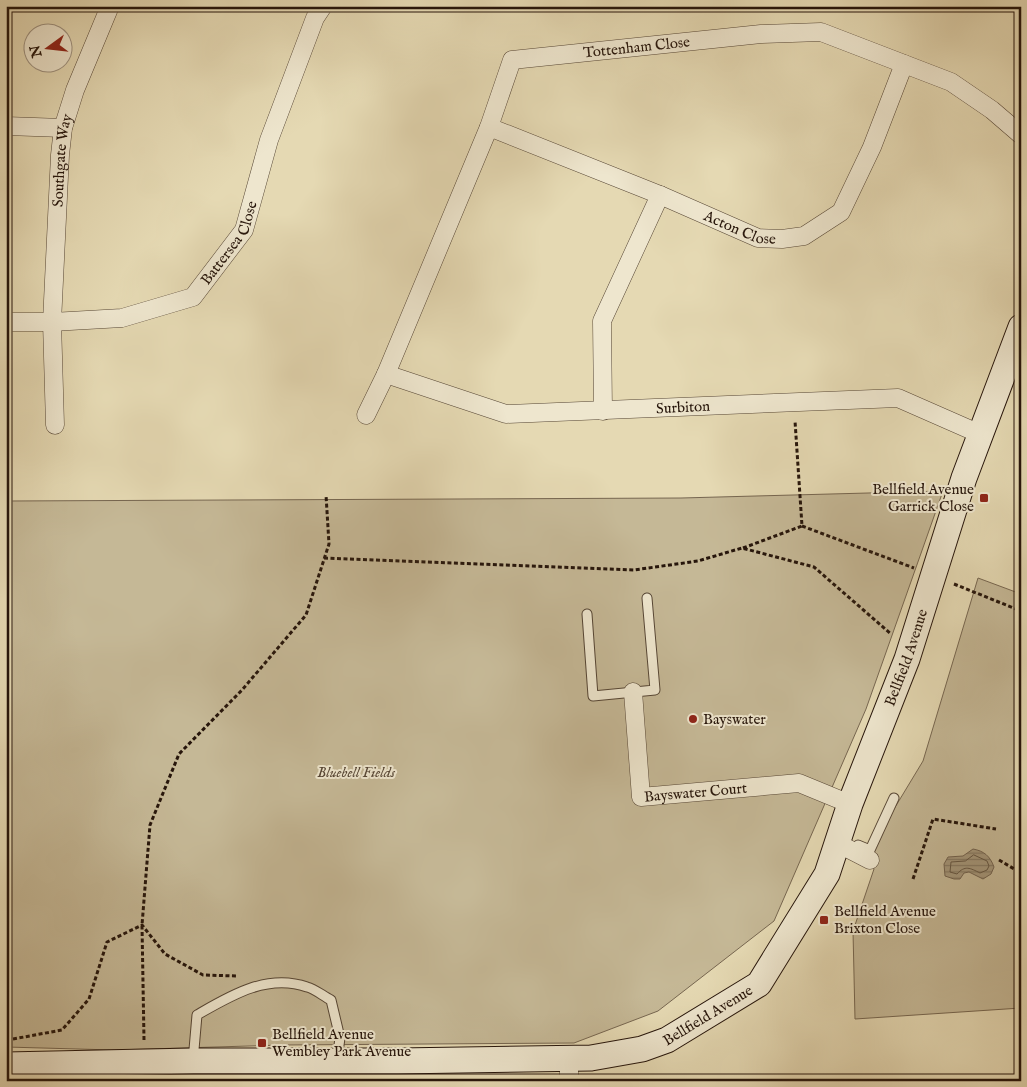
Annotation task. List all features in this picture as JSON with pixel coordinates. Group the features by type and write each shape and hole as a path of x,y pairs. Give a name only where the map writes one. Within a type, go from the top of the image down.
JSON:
{"street":[{"name":"Southgate Way","path":"55,425 52,322 63,128 75,90 110,6"},
{"name":"Battersea Close","path":"6,322 52,322 122,318 192,297 244,230 269,140 315,18 323,6"},
{"name":"Tottenham Close","path":"489,127 512,60 761,34 821,32 904,64"},
{"path":"904,64 951,82 992,110 1021,135"},
{"name":"Acton Close","path":"489,127 660,195 758,238 782,240 804,236 841,212 872,147 904,64"},
{"path":"6,126 63,128"},
{"path":"366,415 386,374 489,127"},
{"path":"603,411 602,320 660,195"},
{"name":"Bellfield Avenue","path":"6,1065 89,1072 144,1062 337,1060 398,1061 569,1070 618,1054 642,1050 667,1040 758,984 827,874 850,804 910,650 980,434 1019,338"},
{"name":"Surbiton","path":"386,374 506,414 898,398 980,434"},
{"name":"Bayswater Court","path":"634,692 641,797 799,783 850,804"},
{"path":"838,840 870,860"}],"lane":[{"path":"587,614 593,696 655,690 647,598"},
{"path":"838,840 870,850 894,798"},
{"path":"193,1061 197,1016 265,982 307,986 331,1000 340,1038 337,1060"}],"path":[{"path":"324,558 634,570 698,561 742,548 802,526 794,402"},
{"path":"144,1062 142,925 150,825 180,754 242,690 306,615 329,544 326,496"},
{"path":"742,548 814,567 910,650"},
{"path":"913,879 934,818 996,829"},
{"path":"999,860 1021,873"},
{"path":"142,925 165,954 203,975 257,977 278,982"},
{"path":"14,1039 62,1030 89,999 107,942 142,925"}],"green space":[{"name":"Bluebell Fields","path":"943,491 866,709 774,921 658,1011 574,1043 283,1045 114,1050 6,1047 6,501 681,498"},
{"path":"978,578 1021,594 1021,1008 855,1019 853,931 874,869 868,852 923,761"}],"water":[{"path":"973,849 980,851 991,860 994,867 991,874 983,879 969,872 964,873 960,879 945,876 944,864 948,857 963,856"}],"place":[{"name":"Bellfield Avenue Garrick Close","path":"984,498"},
{"name":"Bayswater","path":"693,719"},
{"name":"Bellfield Avenue Brixton Close","path":"824,920"},
{"name":"Bellfield Avenue Wembley Park Avenue","path":"262,1043"}]}
